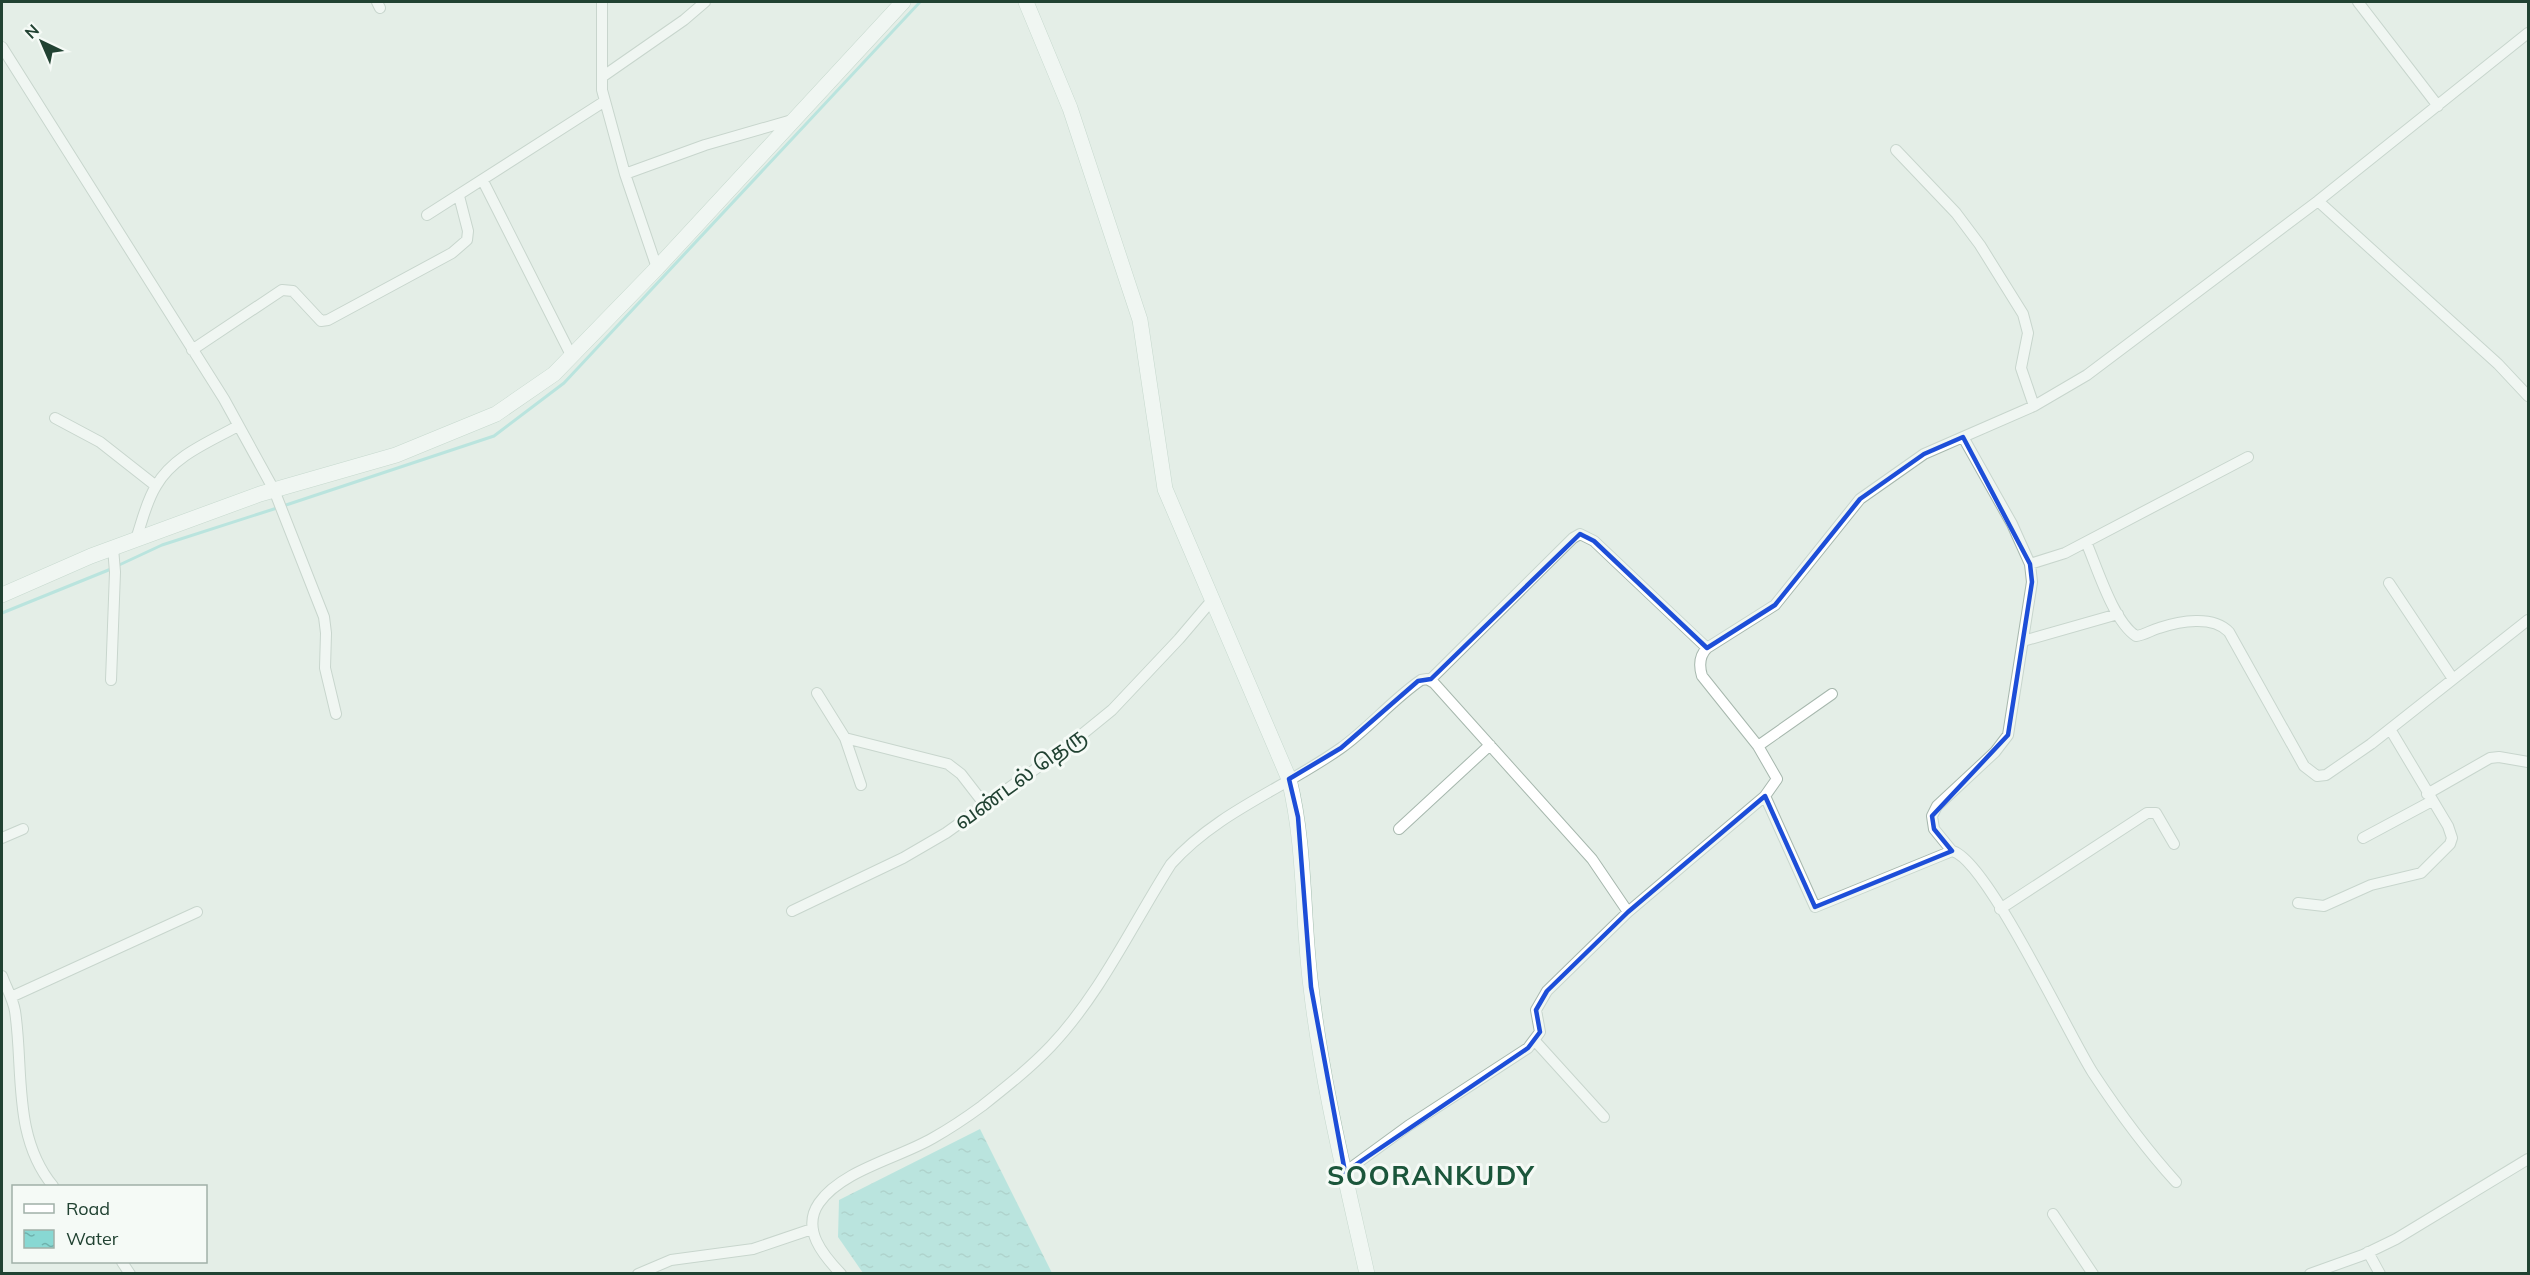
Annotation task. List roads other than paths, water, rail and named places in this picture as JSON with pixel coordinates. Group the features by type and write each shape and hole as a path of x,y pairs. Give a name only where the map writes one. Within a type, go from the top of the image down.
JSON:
{"main road":[{"path":"2,595 136,539 396,455 496,414 554,374 657,268 903,2"},
{"path":"1026,2 1070,108 1140,320 1165,489 1289,779 1298,817 1311,987 1324,1074 1367,1274"}],"street":[{"path":"602,2 602,77 605,101 625,174 657,268"},
{"path":"602,77 684,20 705,2"},
{"path":"2358,2 2438,106"},
{"path":"1345,1172 1408,1126 1536,1042 1540,1032 1536,1010 1540,1000 1628,912 1765,796 1777,779 1758,746 1702,676 1700,664 1707,648 1774,605 1860,499 1924,454 2034,406 2087,375 2318,201 2529,33"},
{"path":"2,47 192,350 238,426 275,494 324,617 325,668 336,714"},
{"path":"427,215 605,101"},
{"path":"625,174 705,145 792,120"},
{"path":"1896,150 1956,213 1980,245 2023,314 2028,333 2021,368 2034,406"},
{"path":"483,181 571,355"},
{"path":"192,350 282,290 293,291 321,321 328,320 452,253 467,240 468,231 459,195"},
{"path":"2318,201 2498,364 2529,396"},
{"path":"56,418 100,442 156,486"},
{"path":"136,539 156,486 166,472 191,452 238,426"},
{"path":"1952,851 1934,829 1932,816 1937,806 2005,742 2012,722 2032,582 2031,564 2012,524 1963,437"},
{"path":"2031,564 2066,553 2248,458"},
{"path":"842,1274 822,1251 812,1229 812,1216 819,1203 829,1192 846,1179 942,1132 980,1107 1051,1046 1103,976 1176,857 1209,829 1341,748 1418,681 1430,680 1573,538 1580,534 1594,541 1707,648"},
{"path":"2086,542 2118,614 2130,632 2136,636 2166,626 2207,621 2221,624 2229,632 2304,766 2317,776 2332,771 2390,729 2529,620"},
{"path":"111,680 116,572 113,550"},
{"path":"2389,583 2453,679"},
{"name":"வண்டல் தெரு","path":"792,911 903,858 986,805 1070,746 1112,710 1213,599"},
{"path":"2023,641 2118,614"},
{"path":"1430,680 1592,859 1628,912"},
{"path":"817,693 845,738 861,785"},
{"path":"1758,746 1832,694"},
{"path":"2298,903 2324,906 2371,885 2409,877 2430,866 2450,844 2452,838 2448,826 2390,729"},
{"path":"845,738 948,764 961,774 986,805"},
{"path":"1399,829 1490,745"},
{"path":"2363,838 2490,758 2499,757 2529,762"},
{"path":"1765,796 1815,907 1952,851 1960,853 1969,861 2060,1011 2091,1070 2147,1150 2176,1182"},
{"path":"2000,909 2147,813 2156,813 2174,844"},
{"path":"2,838 23,829"},
{"path":"11,997 197,912"},
{"path":"2,976 15,1010 20,1095 27,1132 36,1160 52,1185"},
{"path":"1536,1042 1604,1117"},
{"path":"2310,1274 2396,1239 2529,1159"},
{"path":"2053,1214 2093,1274"},
{"path":"638,1274 671,1260 753,1249 812,1229"},
{"path":"2368,1252 2380,1274"}],"water":[{"path":"980,1129 1052,1273 863,1273 838,1237 839,1200"}],"waterway":[{"path":"283,506 494,436 564,383 920,2"},
{"path":"117,566 162,545 277,508"},
{"path":"2,613 111,569"}],"district":[{"name":"SOORANKUDY","path":"1431,1176"}]}
